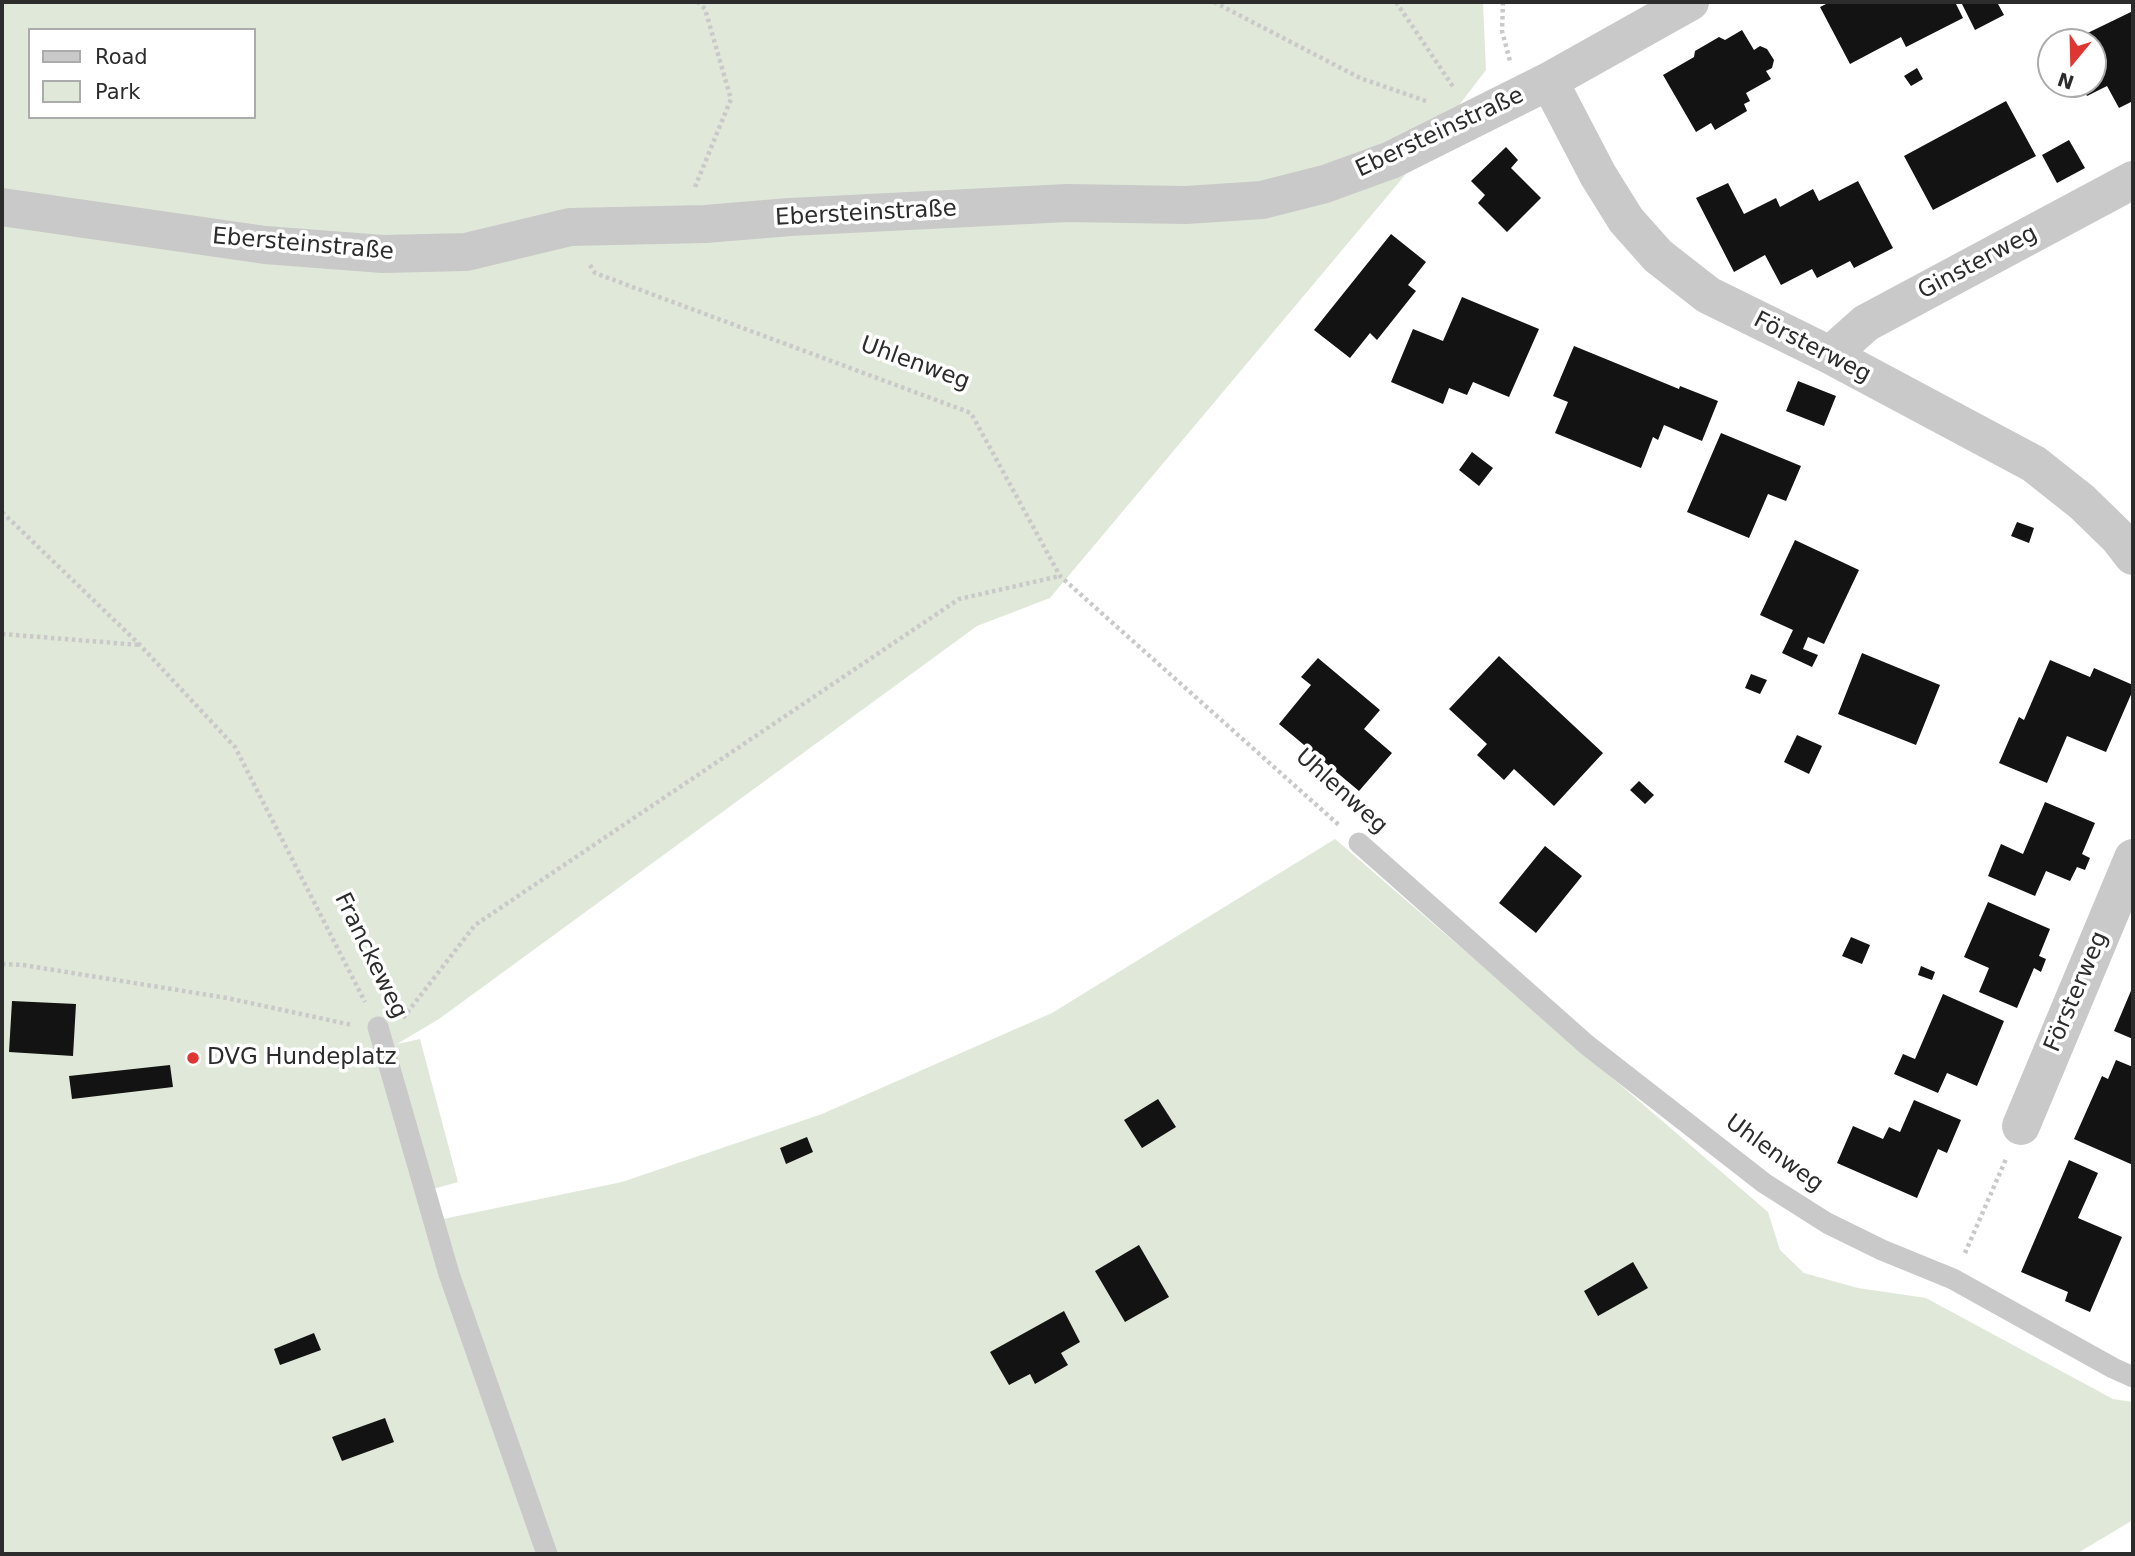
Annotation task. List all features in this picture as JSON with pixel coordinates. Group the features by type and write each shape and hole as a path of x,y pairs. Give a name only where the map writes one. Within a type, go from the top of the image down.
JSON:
{"street":[{"name":"Ebersteinstraße","path":"2,207 265,245 383,254 466,252 570,227 678,224 1067,203 1186,205 1262,200 1325,184 1391,160 1535,88 1690,2"},
{"name":"Försterweg","path":"1535,88 1598,175 1626,220 1658,256 1707,295 1830,355 2034,464 2082,502 2119,538 2133,556"},
{"name":"Ginsterweg","path":"1830,355 1866,323 2133,180"},
{"name":"Försterweg","path":"2021,1126 2133,858"}],"lane":[{"name":"Uhlenweg","path":"1359,843 1587,1045 1764,1183 1827,1223 1882,1250 1953,1279 2133,1377"},
{"name":"Franckeweg","path":"378,1027 449,1274 547,1554"}],"path":[{"path":"678,224 731,99 705,9 698,2"},
{"path":"1214,2 1360,78 1473,118"},
{"path":"1396,2 1473,118"},
{"path":"1503,2 1502,31 1511,67 1535,88"},
{"name":"Uhlenweg","path":"570,227 595,273 971,413 1060,576 1359,843"},
{"name":"Franckeweg","path":"2,512 141,645 235,747 378,1027"},
{"path":"2,964 23,965 227,998 349,1024 378,1027 400,1022 475,925 959,599 1060,576"},
{"path":"2,634 141,645"},
{"path":"1953,1279 2021,1126"}],"green space":[{"path":"2,2 1483,2 1486,70 1411,168 1050,598 977,626 439,1019 397,1044 420,1039 458,1182 433,1189 443,1219 622,1182 822,1114 1052,1013 1335,839 1768,1212 1780,1250 1804,1273 1858,1288 1926,1298 2113,1399 2133,1402 2133,1520 2076,1554 2,1554"}],"building":[{"path":"1830,2 1955,2 1963,18 1906,47 1901,37 1850,64 1820,7"},
{"path":"1961,2 1997,2 2004,15 1975,30"},
{"path":"2133,11 2133,101 2119,108 2107,86 2107,28 2098,28"},
{"path":"1742,30 1754,50 1760,46 1767,49 1774,60 1772,68 1766,71 1771,79 1746,93 1750,101 1744,104 1747,111 1715,130 1711,123 1696,132 1663,75 1694,57 1695,51 1719,37 1725,40"},
{"path":"1917,68 1923,79 1911,86 1904,76"},
{"path":"2006,101 2036,156 1933,210 1904,156"},
{"path":"2069,140 2085,168 2057,183 2042,155"},
{"path":"1506,147 1518,160 1511,168 1541,198 1507,232 1478,203 1485,195 1471,181"},
{"path":"1858,181 1893,248 1854,268 1850,261 1817,278 1812,269 1781,285 1765,255 1734,272 1696,198 1728,183 1744,214 1776,198 1780,207 1813,189 1819,201"},
{"path":"1391,234 1426,262 1408,285 1416,291 1377,340 1370,333 1350,358 1314,330"},
{"path":"1462,297 1539,329 1509,397 1473,382 1467,395 1449,388 1443,404 1391,382 1413,329 1443,341"},
{"path":"1574,346 1679,389 1680,386 1718,401 1702,441 1664,425 1658,440 1653,437 1641,468 1555,433 1568,402 1553,396"},
{"path":"1798,381 1836,396 1824,426 1786,411"},
{"path":"1721,433 1801,466 1786,501 1768,494 1749,538 1687,512"},
{"path":"1472,452 1493,468 1479,486 1459,470"},
{"path":"2017,522 2034,528 2029,543 2011,536"},
{"path":"1795,540 1859,570 1824,644 1808,637 1803,649 1818,655 1812,667 1782,653 1793,630 1760,615"},
{"path":"1862,653 1940,685 1916,745 1838,714"},
{"path":"1499,656 1603,753 1554,806 1514,769 1504,780 1477,755 1487,744 1449,709"},
{"path":"1318,658 1380,710 1364,729 1392,753 1359,791 1279,724 1311,685 1301,677"},
{"path":"2050,660 2090,677 2094,668 2133,685 2133,690 2106,752 2067,736 2047,783 1999,763 2019,717 2024,720"},
{"path":"1751,674 1767,680 1760,694 1745,688"},
{"path":"1797,735 1822,746 1809,774 1784,762"},
{"path":"1639,781 1654,795 1645,804 1630,790"},
{"path":"2045,802 2095,823 2082,854 2090,858 2085,870 2077,867 2070,881 2046,871 2035,896 1988,876 2001,844 2023,854"},
{"path":"1545,846 1582,876 1536,933 1499,903"},
{"path":"1988,902 2050,929 2039,956 2046,959 2041,972 2034,968 2017,1008 1979,992 1989,968 1964,957"},
{"path":"1851,937 1870,945 1862,964 1842,956"},
{"path":"1921,966 1935,972 1932,980 1918,975"},
{"path":"2133,986 2133,1039 2114,1031"},
{"path":"1943,994 2004,1021 1977,1086 1947,1073 1938,1093 1894,1074 1903,1054 1915,1059"},
{"path":"12,1001 76,1004 73,1056 9,1052"},
{"path":"2116,1060 2133,1067 2133,1165 2074,1139 2102,1076 2108,1079"},
{"path":"170,1065 173,1087 72,1099 69,1076"},
{"path":"1158,1099 1176,1127 1142,1148 1124,1120"},
{"path":"1914,1100 1961,1120 1947,1153 1938,1149 1917,1198 1837,1163 1853,1126 1883,1139 1889,1127 1900,1132"},
{"path":"807,1137 813,1152 786,1164 780,1148"},
{"path":"2069,1160 2098,1173 2078,1218 2122,1237 2090,1312 2065,1301 2068,1292 2021,1272"},
{"path":"1139,1245 1169,1297 1125,1322 1095,1271"},
{"path":"1633,1262 1648,1288 1598,1316 1584,1291"},
{"path":"1064,1311 1080,1342 1061,1353 1068,1365 1035,1384 1030,1374 1009,1385 990,1352"},
{"path":"314,1333 321,1350 280,1365 274,1349"},
{"path":"385,1418 394,1442 342,1461 332,1437"}],"place":[{"name":"DVG Hundeplatz","path":"193,1058"}]}
